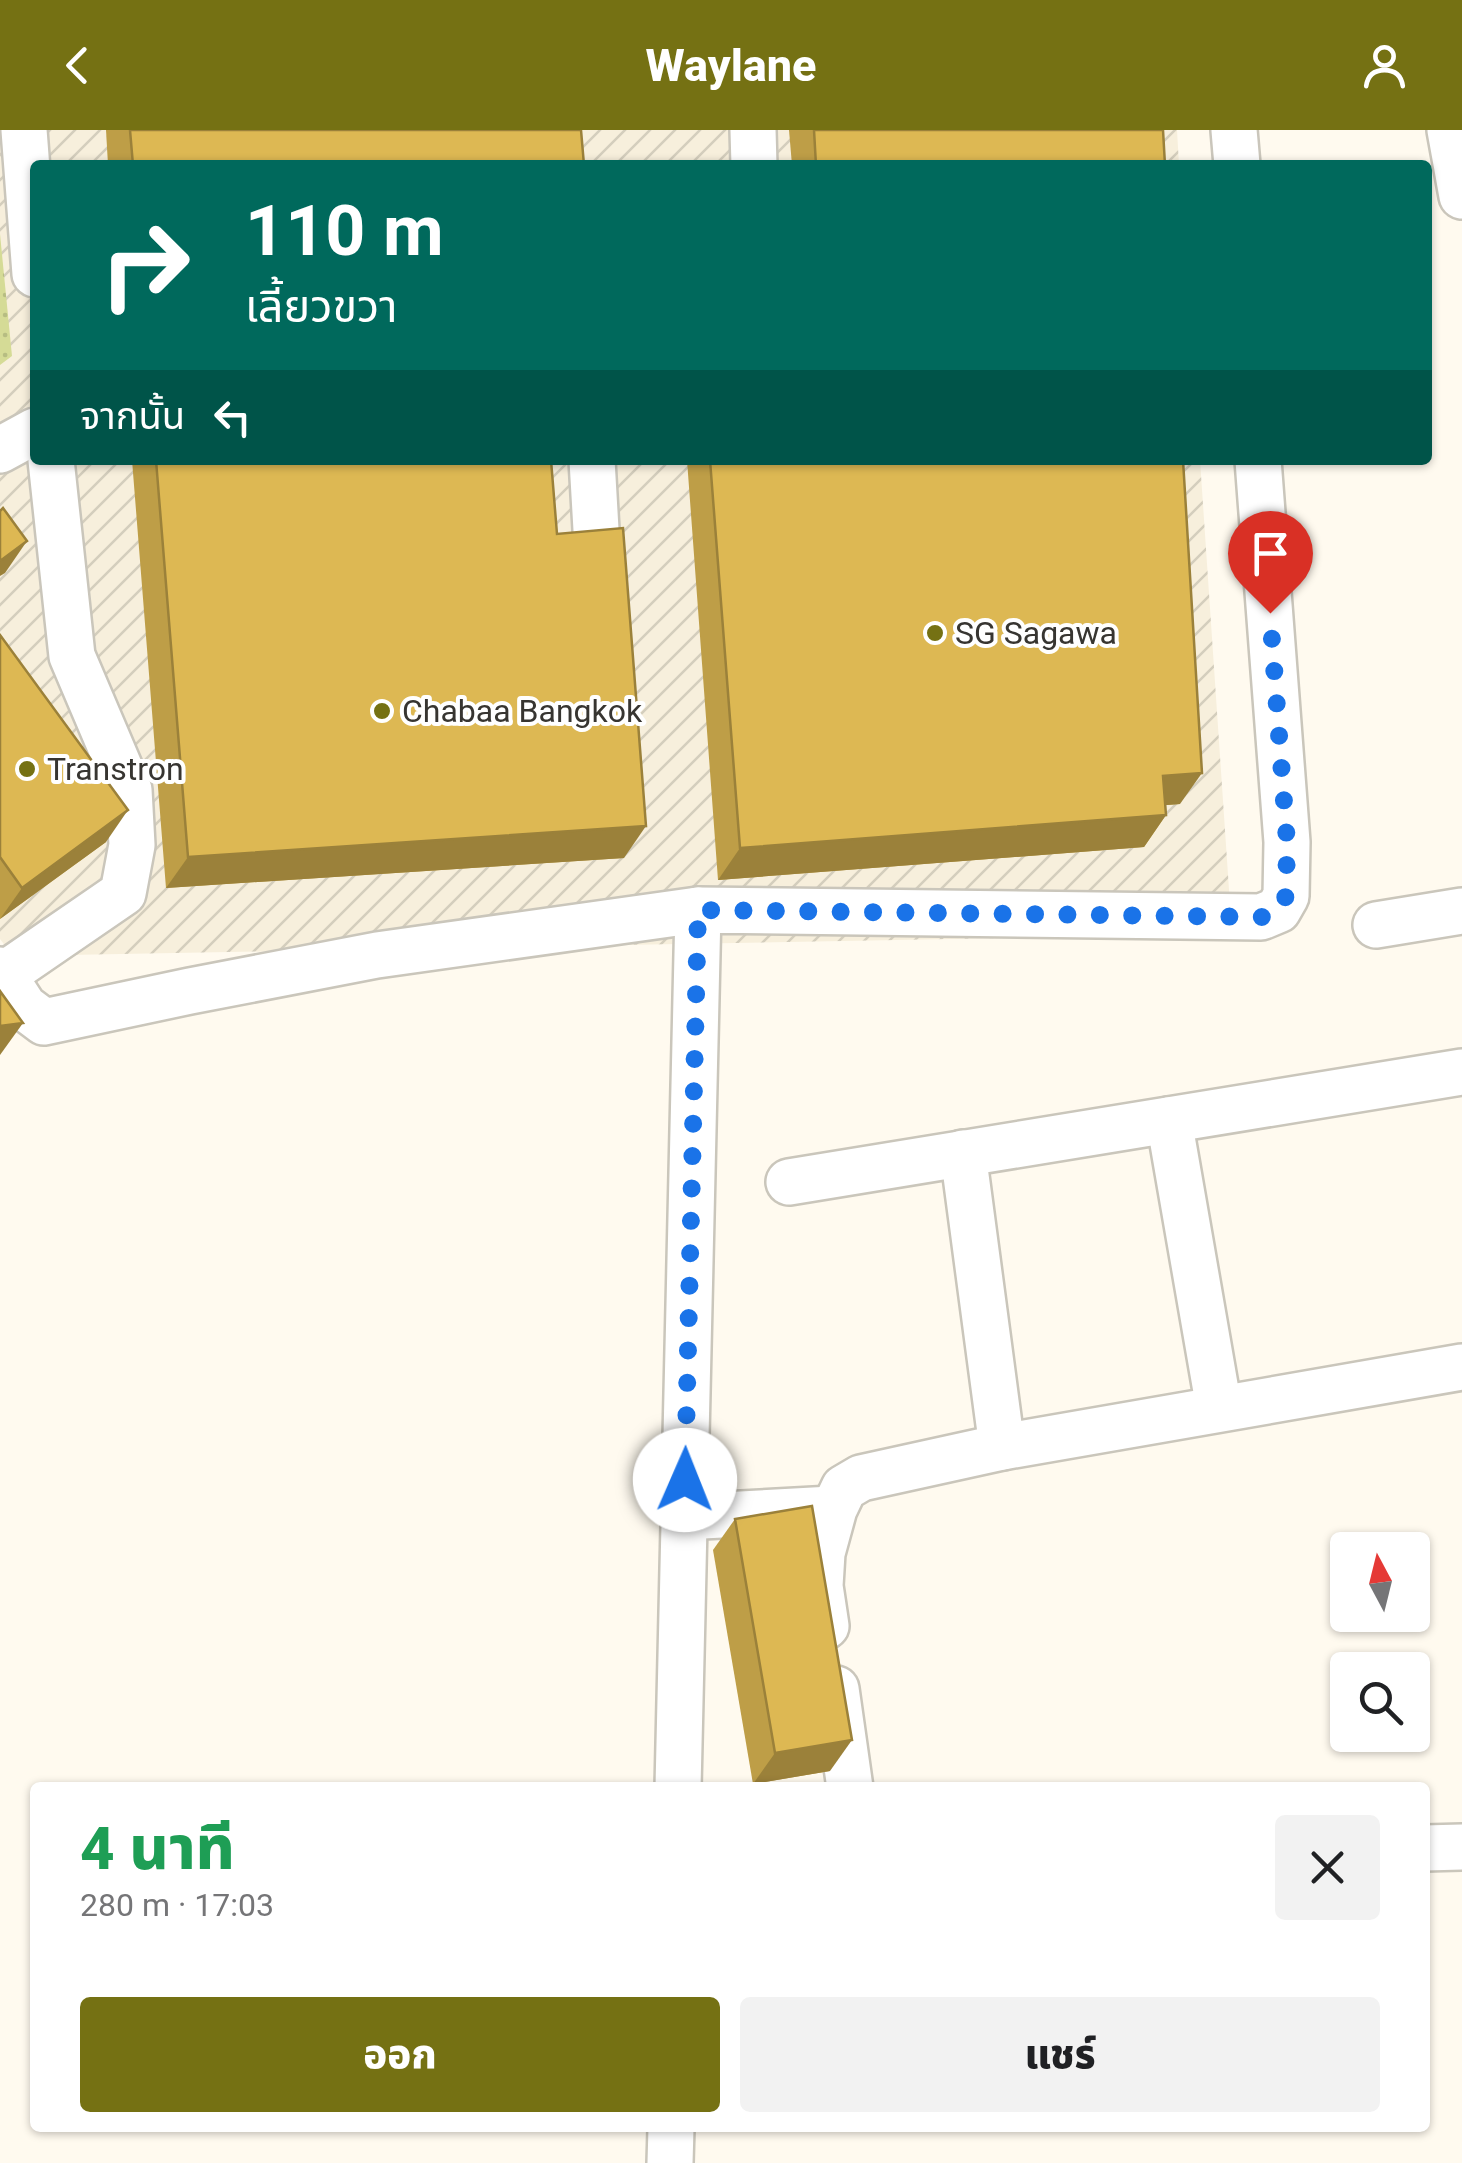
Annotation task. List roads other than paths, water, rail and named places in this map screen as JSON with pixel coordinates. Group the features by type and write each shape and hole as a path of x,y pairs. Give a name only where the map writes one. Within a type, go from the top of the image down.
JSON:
{"street":[{"path":"24,130 30,209"},
{"path":"753,130 754,160"},
{"path":"1234,130 1236,160"},
{"path":"1450,130 1462,196"},
{"path":"0,450 30,434"},
{"path":"52,465 72,656 130,790 132,845 122,893 2,972 24,1007 44,1022 377,955 698,910 1262,917 1278,910 1286,896 1287,842 1258,465"},
{"path":"592,465 598,546"},
{"path":"678,1782 698,910"},
{"path":"1376,925 1462,911"},
{"path":"789,1182 1462,1072"},
{"path":"1169,1120 1220,1408"},
{"path":"964,1153 1002,1447"},
{"path":"849,1782 820,1586 822,1554 844,1488 861,1478 1002,1447 1462,1367"},
{"path":"684,1518 834,1509"},
{"path":"1430,1848 1462,1847"},
{"path":"670,2163 671,2132"}],"place":[{"name":"SG Sagawa","path":"935,633"},
{"name":"Chabaa Bangkok","path":"382,711"},
{"name":"Transtron","path":"27,769"}]}
